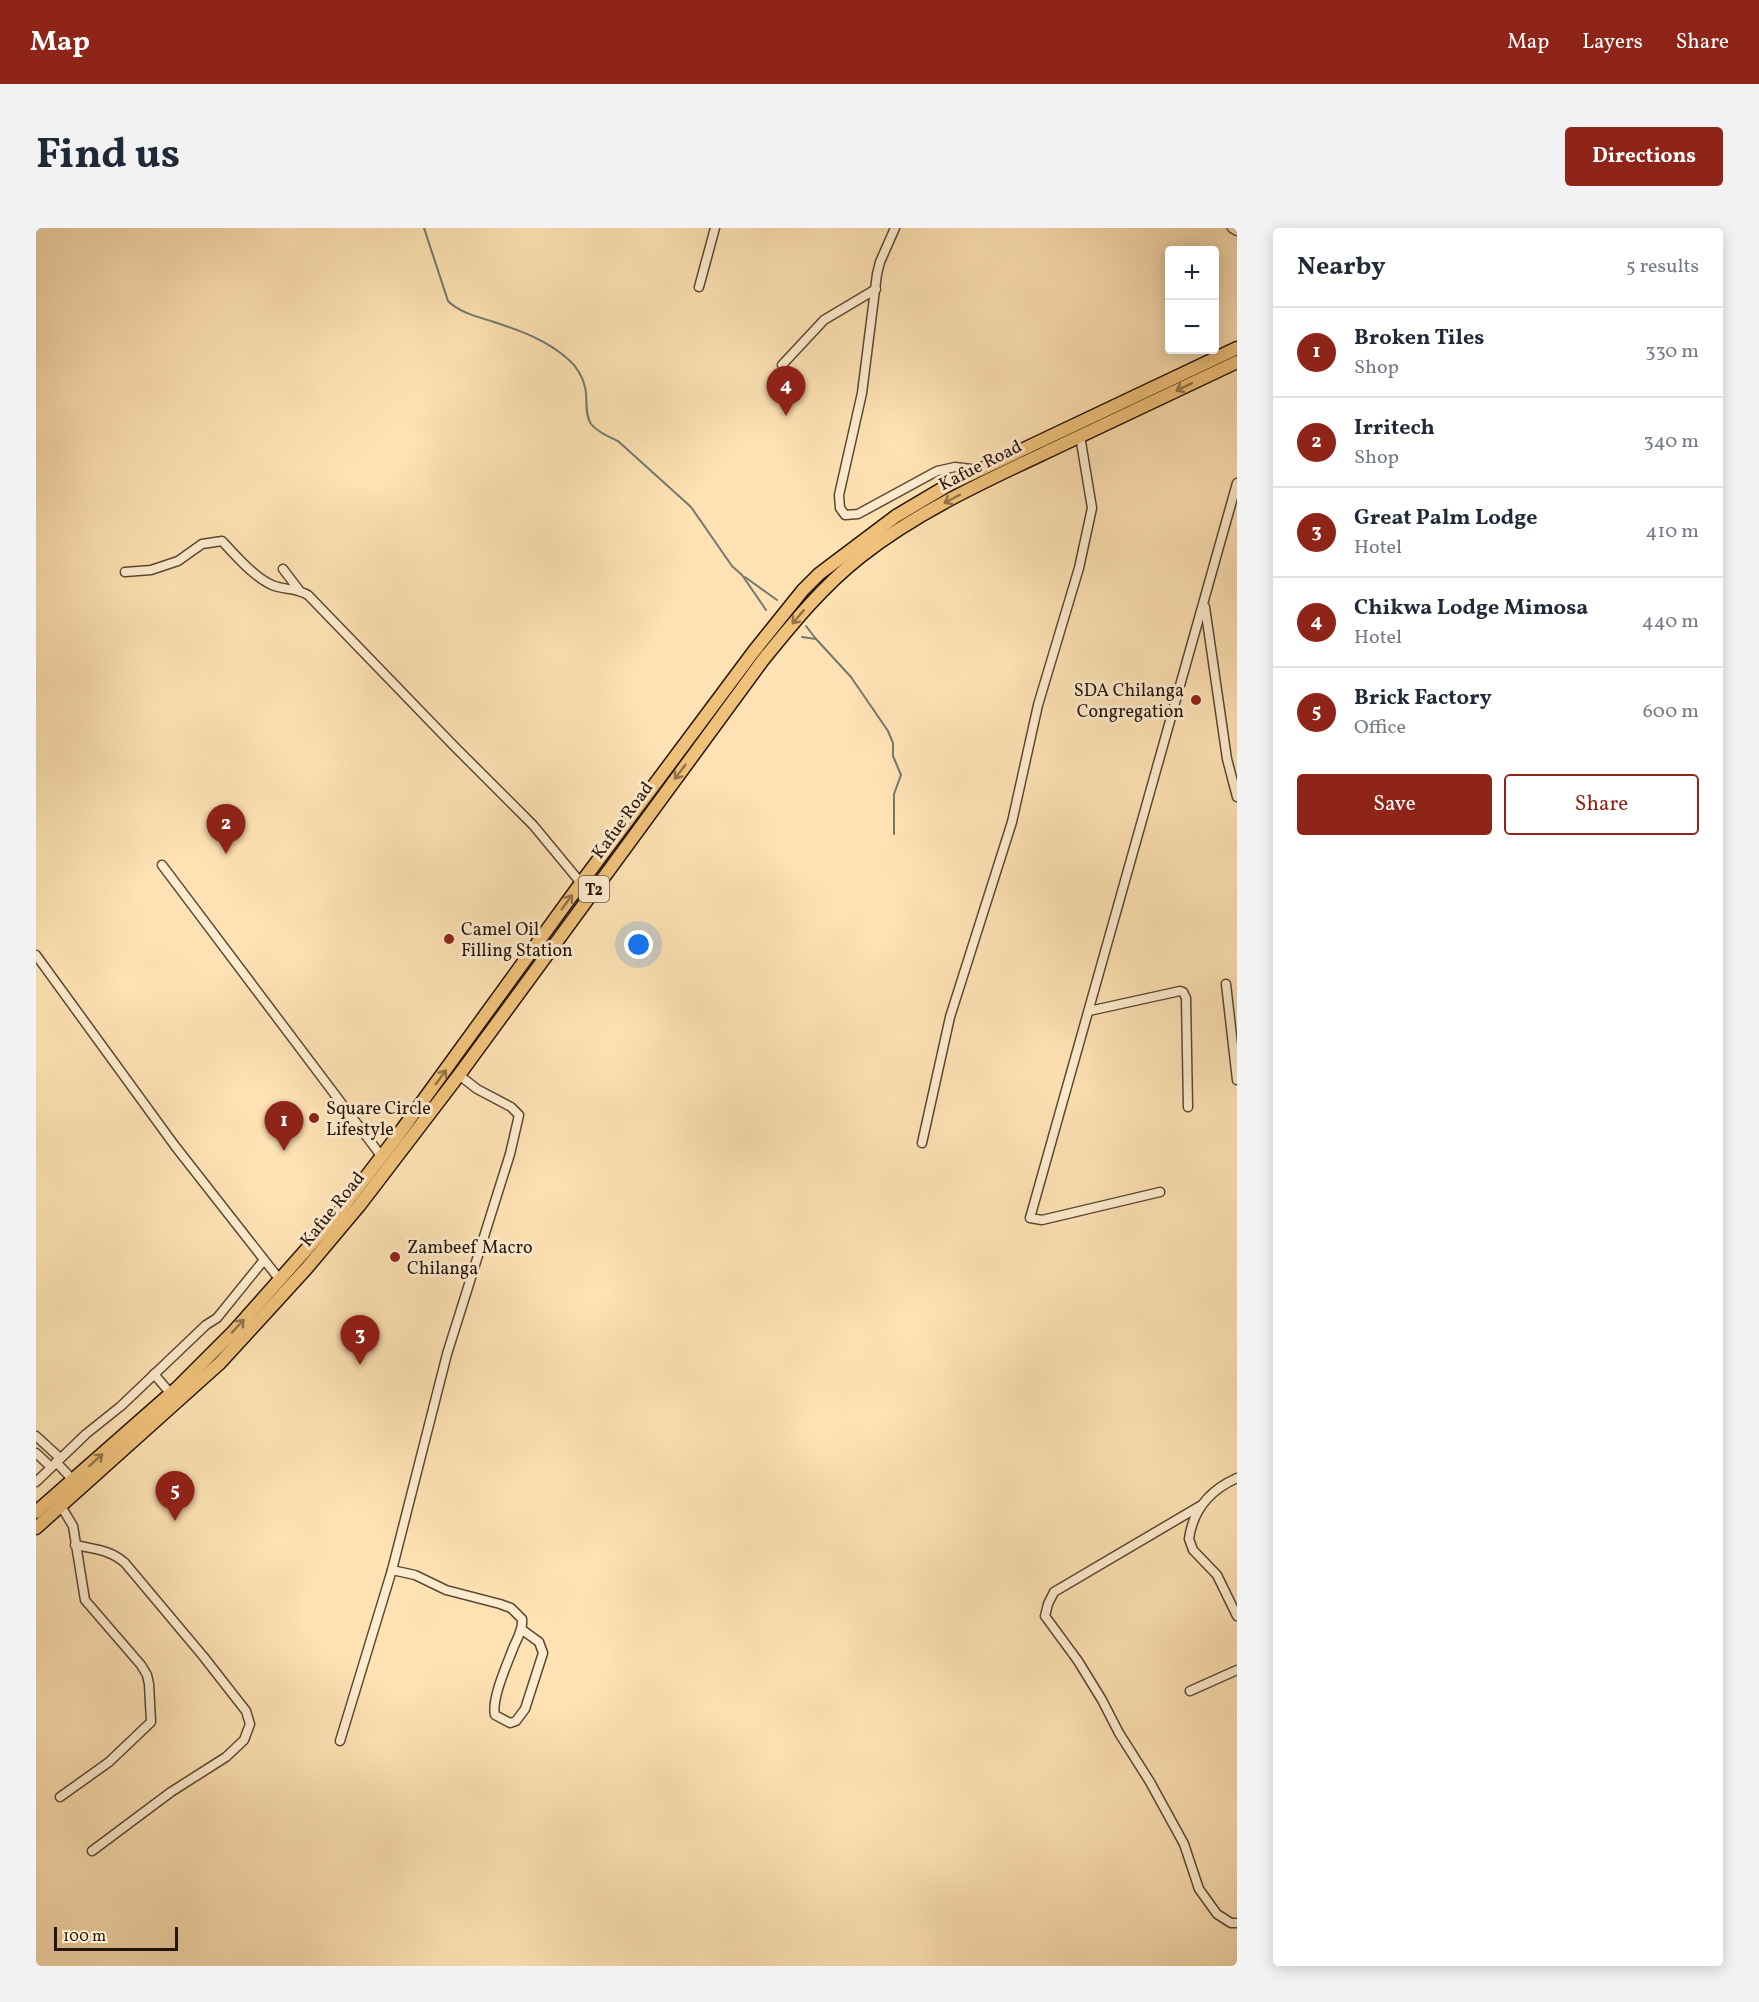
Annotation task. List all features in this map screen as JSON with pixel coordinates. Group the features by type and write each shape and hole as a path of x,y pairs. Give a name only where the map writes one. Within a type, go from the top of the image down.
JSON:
{"highway":[{"name":"Kafue Road","path":"36,1512 171,1394 234,1331 336,1216 382,1157 581,883 754,651 811,582 835,560 896,516 950,484 1237,348"},
{"name":"Kafue Road","path":"36,1528 220,1363 359,1206 459,1075 763,660 814,598 861,556 924,514 976,486 1237,362"}],"street":[{"path":"699,287 716,228"},
{"path":"895,228 880,262 862,393 839,495 839,504 842,512 849,516 858,514 928,475 946,468 965,467 979,470"},
{"path":"1232,228 1237,231"},
{"path":"782,365 824,320 876,289"},
{"path":"922,1143 950,1017 1012,822 1038,705 1079,568 1092,508 1080,436"},
{"path":"1160,1192 1042,1220 1030,1218 1237,483"},
{"path":"125,572 151,570 178,561 201,544 222,541 267,583 277,587 300,590"},
{"path":"283,569 300,590 313,598 453,746 519,810 581,883"},
{"path":"1204,603 1227,759 1237,797"},
{"path":"162,865 382,1157"},
{"path":"36,955 175,1146 280,1280"},
{"path":"1226,984 1237,1080"},
{"path":"1089,1011 1183,992 1186,998 1188,1107"},
{"path":"340,1741 392,1570 447,1354 510,1154 519,1115 511,1107 477,1089 459,1075"},
{"path":"36,1482 86,1434 121,1406 206,1325 217,1318 264,1260"},
{"path":"154,1374 171,1394"},
{"path":"36,1436 73,1480"},
{"path":"36,1453 56,1462"},
{"path":"1237,1478 1217,1489 1200,1506 1054,1592 1047,1604 1046,1616 1078,1661 1150,1782 1184,1844 1200,1889 1217,1914 1231,1923 1237,1923"},
{"path":"60,1797 109,1762 147,1728 151,1717 147,1675 83,1597 73,1526 61,1506"},
{"path":"1200,1506 1192,1526 1189,1542 1193,1550 1217,1575 1237,1616"},
{"path":"75,1545 117,1555 125,1563 239,1701 249,1717 250,1724 244,1740 226,1757 171,1792 92,1851"},
{"path":"392,1570 415,1575 446,1590 511,1608 522,1619 521,1629 499,1687 494,1709 495,1714 510,1723 520,1716 525,1708 543,1653 539,1642 521,1629"},
{"path":"1190,1691 1237,1670"}],"waterway":[{"path":"424,228 448,301 458,309 533,337 552,347 572,362 584,383 591,424 600,432 618,441 691,507 766,610"},
{"path":"745,577 777,600"},
{"path":"806,626 816,639"},
{"path":"802,637 816,639 851,677 888,731 893,743 893,756 901,775 894,794 894,834"}],"place":[{"name":"Chikwa Lodge Mimosa","path":"786,416"},
{"name":"SDA Chilanga Congregation","path":"1196,700"},
{"name":"Irritech","path":"226,854"},
{"name":"Camel Oil Filling Station","path":"449,939"},
{"name":"Square Circle Lifestyle","path":"314,1118"},
{"name":"Broken Tiles","path":"284,1151"},
{"name":"Zambeef Macro Chilanga","path":"395,1257"},
{"name":"Great Palm Lodge","path":"360,1365"},
{"name":"Brick Factory","path":"175,1521"}]}
